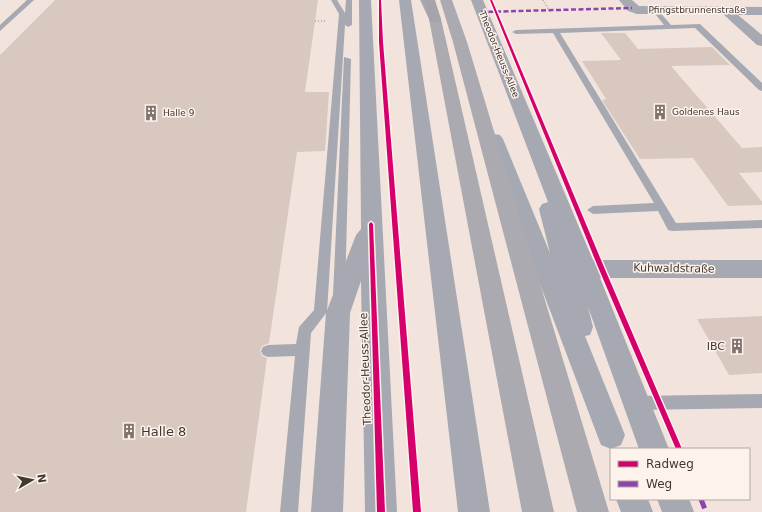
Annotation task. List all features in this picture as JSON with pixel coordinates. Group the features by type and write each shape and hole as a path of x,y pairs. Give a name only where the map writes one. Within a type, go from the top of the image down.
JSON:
{"main road":[{"path":"426,0 432,10 538,512"},
{"name":"Theodor-Heuss-Allee","path":"446,0 473,86 593,512"}],"street":[{"name":"Theodor-Heuss-Allee","path":"365,0 370,224 381,512"},
{"path":"405,0 474,512"},
{"name":"Theodor-Heuss-Allee","path":"477,0 585,269 654,448"},
{"name":"Pfingstbrunnenstraße","path":"628,4 655,10 762,11"},
{"path":"725,10 762,42"},
{"name":"Theodor-Heuss-Allee","path":"473,86 613,442"},
{"name":"Theodor-Heuss-Allee","path":"520,107 613,442"},
{"name":"Theodor-Heuss-Allee","path":"327,512 338,313 370,224"},
{"name":"Kuhwaldstraße","path":"585,269 762,269"},
{"path":"632,500 637,512"},
{"path":"673,500 678,512"}],"lane":[{"path":"0,29 31,0"},
{"path":"289,512 304,331 320,312 342,14 334,0"},
{"path":"338,313 349,0"},
{"path":"655,10 669,27"},
{"path":"516,32 697,26 762,88"},
{"path":"555,31 662,207 672,228 762,224"},
{"path":"593,210 662,207"},
{"path":"341,232 356,264 373,307"},
{"path":"268,350 302,350"},
{"path":"637,403 762,401"}],"path":[{"path":"543,0 549,10"}],"building":[{"path":"55,0 318,0 305,92 329,92 325,151 297,152 269,343 262,346 260,350 262,356 267,358 246,512 0,512 0,55"},
{"name":"Goldenes Haus","path":"601,33 625,33 638,49 712,47 730,65 671,66 742,148 762,147 762,172 739,173 762,202 762,205 728,206 693,158 640,159 602,100 606,99 582,61 621,60"},
{"name":"IBC","path":"762,316 762,373 729,375 697,319"}],"marked path":[{"path":"481,12 632,8"},
{"path":"701,500 706,512"}],"cycle path":[{"path":"380,0 381,42 417,512"},
{"path":"491,0 601,267 679,448"},
{"path":"371,224 381,512"}],"place":[{"name":"Goldenes Haus","path":"660,112"},
{"name":"Halle 9","path":"151,113"},
{"name":"IBC","path":"737,346"},
{"name":"Halle 8","path":"129,431"}]}
